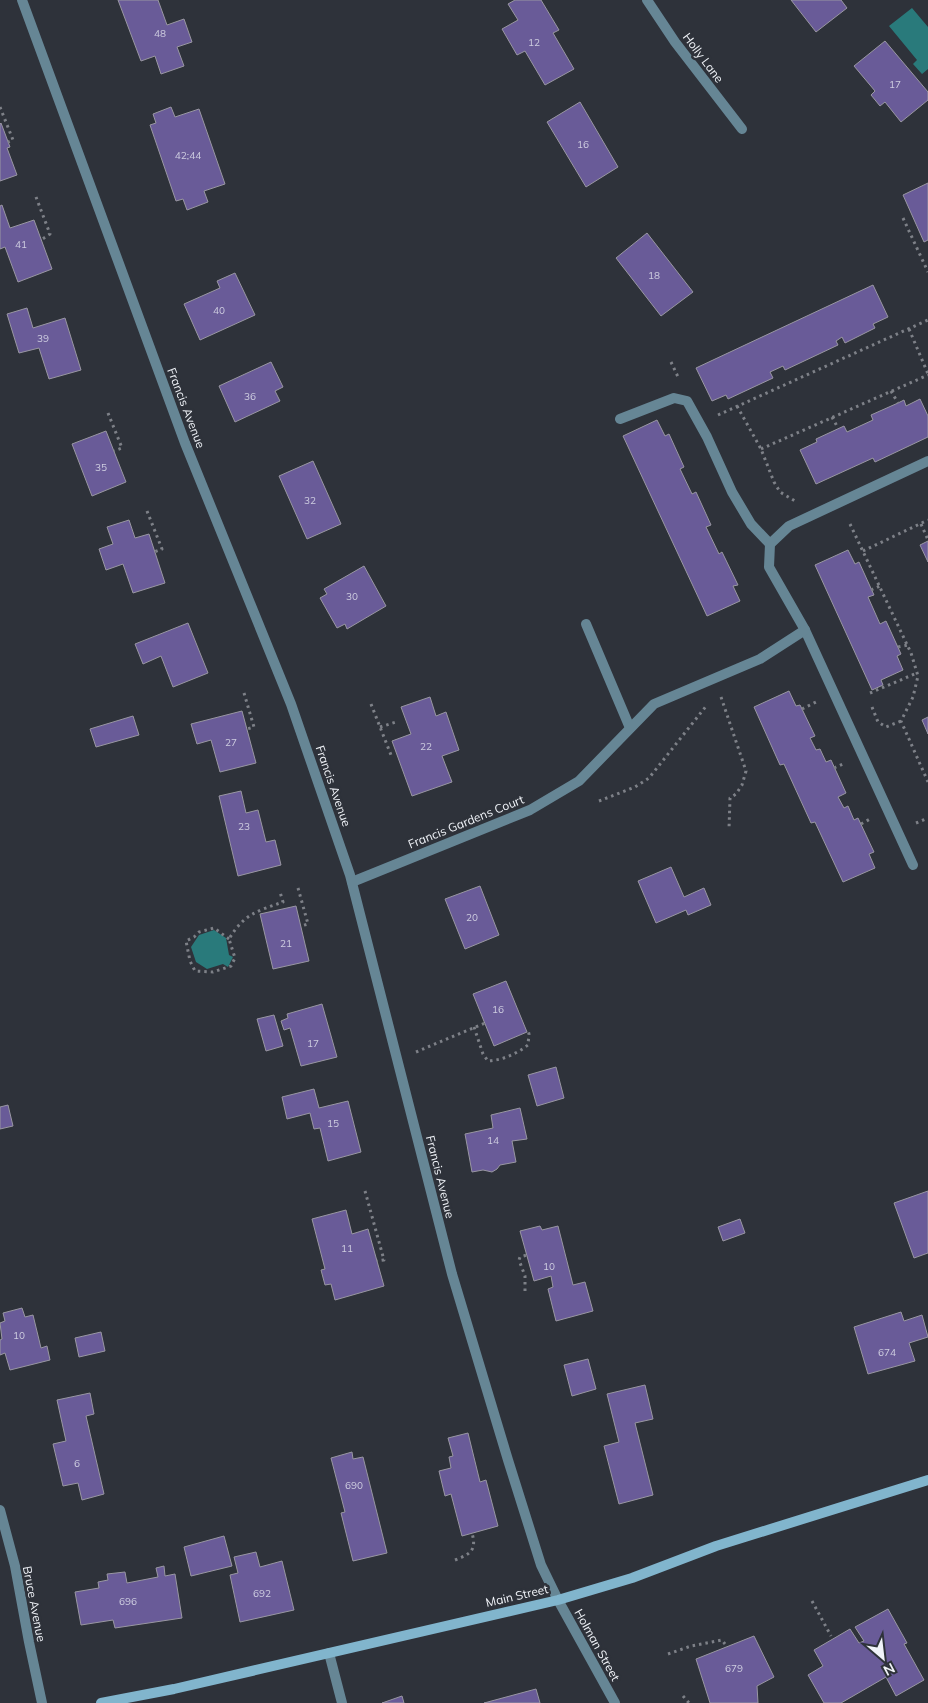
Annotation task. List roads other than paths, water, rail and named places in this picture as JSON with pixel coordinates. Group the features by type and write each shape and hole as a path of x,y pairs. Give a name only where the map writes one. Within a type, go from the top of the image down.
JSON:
{"main road":[{"name":"Main Street","path":"102,1703 174,1689 558,1600 632,1578 716,1546 928,1480"}],"street":[{"name":"Francis Avenue","path":"22,0 185,443 291,704 352,882 452,1274 542,1565 558,1600"},
{"name":"Holly Lane","path":"647,0 675,42 742,129"},
{"path":"620,419 674,398 687,401 732,492 751,524 770,544"},
{"path":"913,865 805,630 769,567 770,544 789,526 928,461"},
{"path":"586,624 630,728"},
{"name":"Francis Gardens Court","path":"352,882 530,810 579,780 654,704 760,658 805,630"},
{"name":"Bruce Avenue","path":"0,1510 13,1559 28,1642 42,1703"},
{"name":"Holman Street","path":"558,1600 614,1703"},
{"path":"329,1653 342,1703"}],"water":[{"path":"912,8 928,27 928,69 922,74 913,64 917,60 889,26"},
{"path":"214,930 226,938 229,955 233,957 228,967 223,964 207,969 196,962 191,947 199,935"}]}
